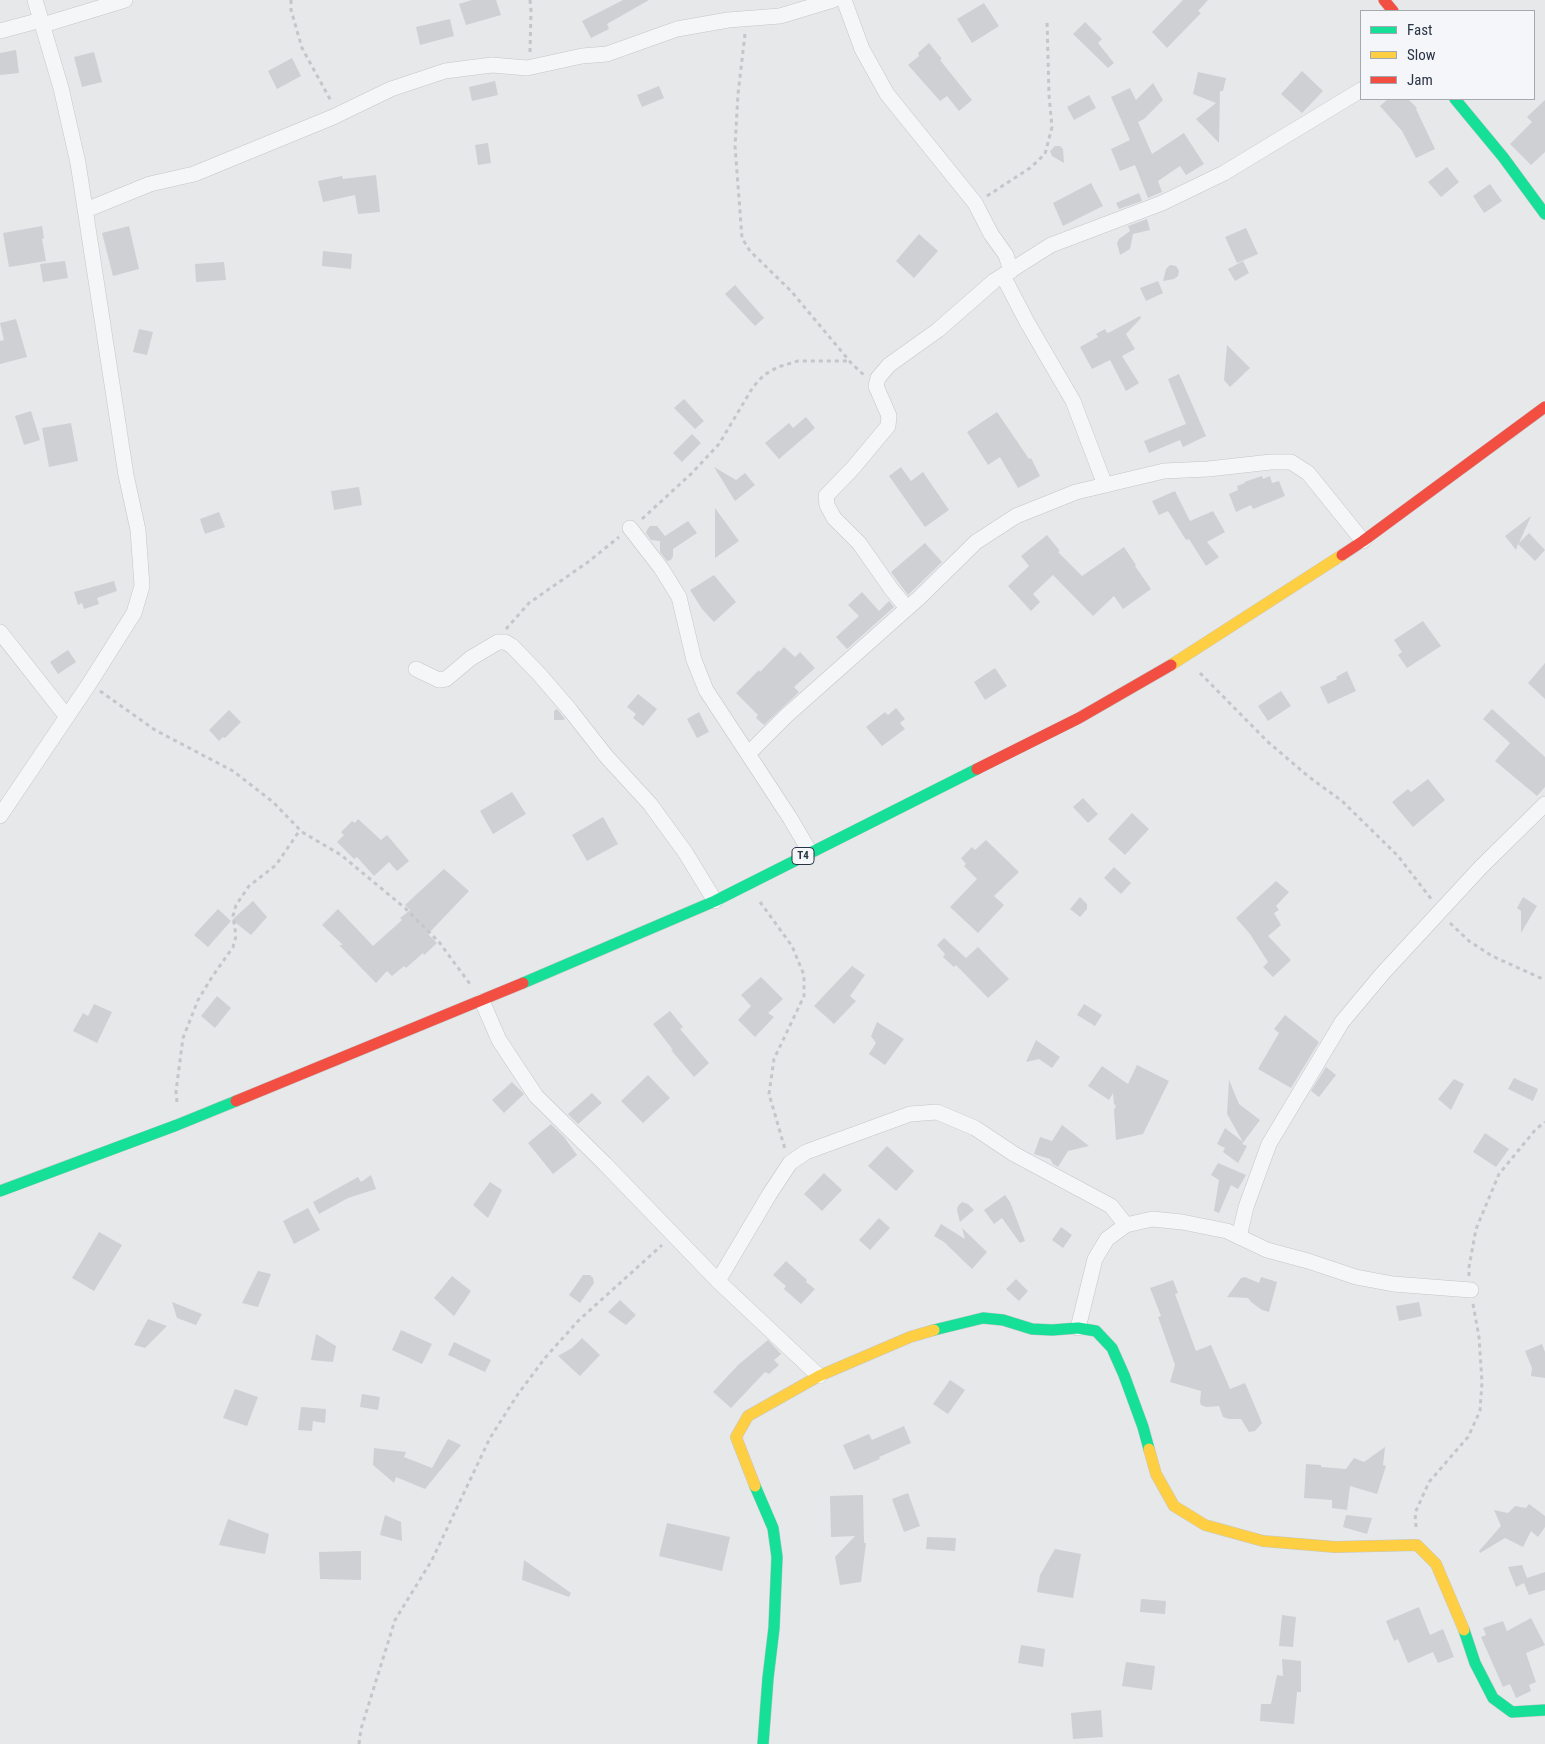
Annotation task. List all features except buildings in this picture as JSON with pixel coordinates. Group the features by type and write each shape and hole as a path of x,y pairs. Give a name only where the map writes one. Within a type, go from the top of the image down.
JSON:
{"main road":[{"path":"1384,0 1392,10"},
{"path":"1457,100 1503,157 1545,214"},
{"name":"T4","path":"0,1191 177,1125 482,1000 715,901 1080,718 1185,657 1362,541 1545,407"},
{"path":"763,1744 774,1628 777,1557 773,1528 742,1456 736,1437 748,1416 819,1376 910,1337 958,1322 983,1318 1004,1320 1032,1329 1078,1328 1096,1331 1112,1348 1124,1375 1143,1427 1156,1474 1174,1506 1205,1525 1263,1541 1335,1547 1417,1545 1436,1564 1456,1609 1475,1663 1493,1698 1512,1712 1545,1710"}],"street":[{"path":"0,816 89,684 134,613 142,586 138,530 125,466 78,163 61,88 35,0"},
{"path":"0,31 125,0"},
{"path":"86,210 150,184 194,174 338,115 391,89 445,72 492,65 527,68 582,56 607,54 677,29 728,20 780,16 833,0"},
{"path":"844,0 862,49 887,94 975,203 991,234 1006,255 1007,273 1027,322 1073,401 1105,485"},
{"path":"907,608 859,544 834,518 827,506 826,496 853,468 888,426 889,416 876,386 878,378 889,365 938,330 994,281 1051,245 1162,203 1224,173 1360,91"},
{"path":"748,754 786,716 953,566 976,542 1016,516 1076,492 1164,471 1291,462 1308,473 1362,541"},
{"path":"630,528 661,568 679,597 694,660 706,690 790,818 810,852"},
{"path":"0,632 67,717"},
{"path":"416,669 439,680 446,679 471,658 498,642 505,642 512,646 539,674 606,756 650,804 685,852 715,901"},
{"path":"1239,1237 1246,1207 1269,1144 1337,1030 1383,973 1440,911 1545,804"},
{"path":"482,1000 499,1040 536,1096 718,1281 819,1376"},
{"path":"718,1281 769,1194 790,1163 806,1152 910,1114 936,1112 975,1128 1036,1166 1112,1206 1126,1225"},
{"path":"1078,1328 1095,1259 1107,1238 1126,1225 1152,1219 1182,1222 1226,1232 1267,1250 1356,1277 1393,1284 1471,1290"}],"path":[{"path":"291,0 290,10 302,48 338,115"},
{"path":"527,68 531,47 530,0"},
{"path":"746,19 735,146 742,238 750,252 791,291 850,361 876,386"},
{"path":"975,203 1015,179 1045,154 1052,127 1049,95 1047,20"},
{"path":"498,642 510,622 529,604 588,562 692,473 719,444 753,387 764,375 778,367 798,361 850,361"},
{"path":"1185,657 1268,742 1308,777 1342,801 1398,856 1440,911 1469,942 1492,956 1545,980"},
{"path":"89,684 155,730 233,771 273,802 300,830 341,855 405,908 439,942 482,1000"},
{"path":"177,1125 176,1091 183,1038 198,1000 233,947 236,936 233,916 236,905 249,886 276,865 300,830"},
{"path":"749,884 792,946 804,976 804,996 774,1059 769,1094 790,1163"},
{"path":"1417,1545 1416,1513 1429,1482 1468,1436 1480,1411 1482,1382 1479,1338 1469,1267 1476,1228 1499,1174 1536,1129 1545,1122"},
{"path":"359,1744 361,1730 395,1620 432,1560 490,1438 518,1394 545,1358 578,1321 673,1234"}],"traffic: fast":[{"path":"1456,100 1503,157 1545,214"},
{"path":"523,983 715,901 977,769"},
{"path":"0,1191 236,1101"},
{"path":"934,1330 983,1318 1003,1320 1032,1329 1078,1328 1096,1331 1112,1348 1124,1375 1149,1449"},
{"path":"755,1486 773,1528 777,1557 774,1628 763,1744"},
{"path":"1464,1630 1475,1663 1493,1698 1512,1712 1545,1710"}],"traffic: slow":[{"path":"1171,665 1342,555"},
{"path":"755,1486 736,1437 748,1416 819,1376 910,1337 934,1330"},
{"path":"1149,1449 1156,1474 1174,1506 1205,1525 1263,1541 1335,1547 1417,1545 1436,1564 1464,1630"}],"traffic: jam":[{"path":"1384,0 1392,10"},
{"path":"1342,555 1545,407"},
{"path":"977,769 1079,718 1171,665"},
{"path":"236,1101 523,983"}]}
